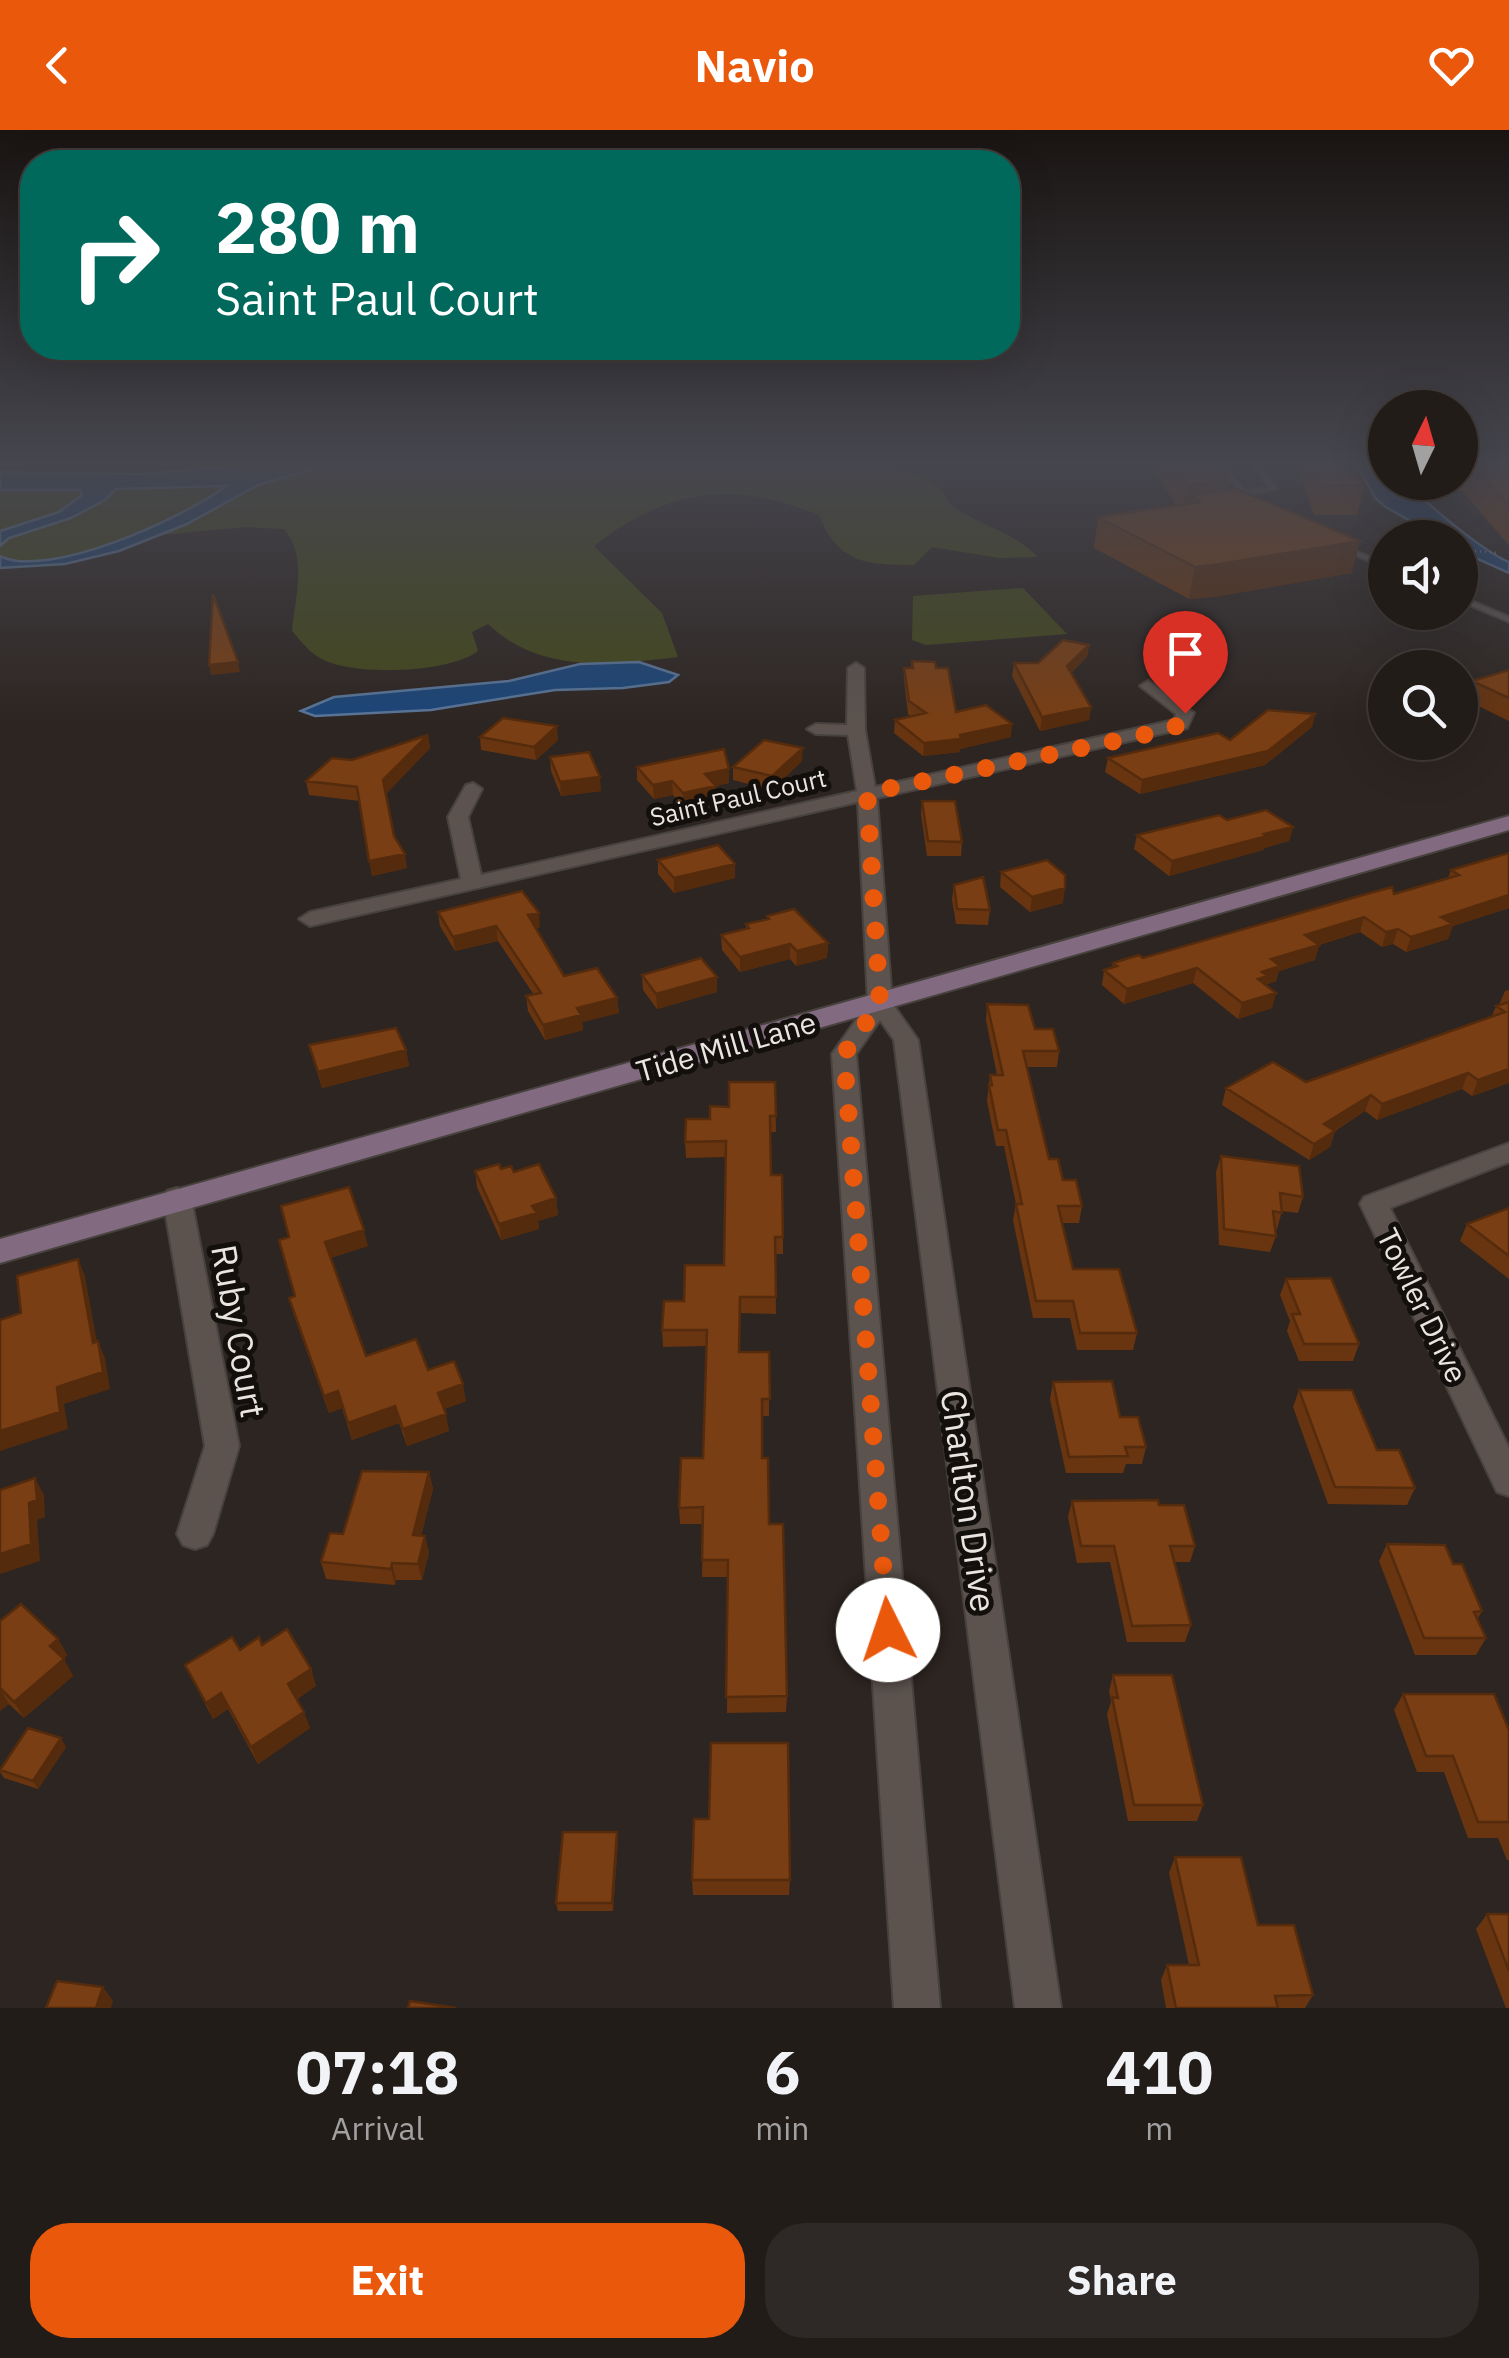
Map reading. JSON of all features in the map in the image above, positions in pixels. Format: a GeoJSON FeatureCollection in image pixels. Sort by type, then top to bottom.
{"type":"FeatureCollection","features":[{"type":"Feature","properties":{"kind":"street","name":"Charlton Drive"},"geometry":{"type":"LineString","coordinates":[[856,668],[856,730],[867,793],[880,1003],[906,1040],[1038,2008]]}},
{"type":"Feature","properties":{"kind":"street","name":"Saint Paul Court"},"geometry":{"type":"LineString","coordinates":[[310,919],[1181,724],[1185,713],[1148,686]]}},
{"type":"Feature","properties":{"kind":"street"},"geometry":{"type":"LineString","coordinates":[[816,729],[856,730]]}},
{"type":"Feature","properties":{"kind":"street"},"geometry":{"type":"LineString","coordinates":[[472,883],[458,818],[473,789]]}},
{"type":"Feature","properties":{"kind":"street","name":"Tide Mill Lane"},"geometry":{"type":"LineString","coordinates":[[0,1251],[1509,822]]}},
{"type":"Feature","properties":{"kind":"street"},"geometry":{"type":"LineString","coordinates":[[880,1003],[844,1054],[917,2008]]}},
{"type":"Feature","properties":{"kind":"street","name":"Towler Drive"},"geometry":{"type":"LineString","coordinates":[[1509,1152],[1374,1204],[1509,1482]]}},
{"type":"Feature","properties":{"kind":"street","name":"Ruby Court"},"geometry":{"type":"LineString","coordinates":[[177,1198],[222,1446],[196,1534]]}},
{"type":"Feature","properties":{"kind":"lane"},"geometry":{"type":"LineString","coordinates":[[1478,606],[1509,620]]}},
{"type":"Feature","properties":{"kind":"path"},"geometry":{"type":"LineString","coordinates":[[1478,551],[1499,553]]}},
{"type":"Feature","properties":{"kind":"green space"},"geometry":{"type":"Polygon","coordinates":[[[0,550],[94,550],[55,559],[26,561],[0,557],[0,550]]]}},
{"type":"Feature","properties":{"kind":"green space"},"geometry":{"type":"Polygon","coordinates":[[[598,550],[662,613],[678,657],[602,663],[554,659],[509,640],[488,624],[472,632],[478,651],[446,664],[377,670],[335,664],[316,656],[292,631],[296,552],[598,550]]]}},
{"type":"Feature","properties":{"kind":"green space"},"geometry":{"type":"Polygon","coordinates":[[[842,550],[929,550],[914,565],[869,562],[842,550]]]}},
{"type":"Feature","properties":{"kind":"green space"},"geometry":{"type":"Polygon","coordinates":[[[948,550],[1030,550],[1038,557],[999,558],[948,550]]]}},
{"type":"Feature","properties":{"kind":"green space"},"geometry":{"type":"Polygon","coordinates":[[[1023,588],[1067,634],[926,645],[912,640],[913,596],[1023,588]]]}},
{"type":"Feature","properties":{"kind":"water"},"geometry":{"type":"Polygon","coordinates":[[[122,550],[65,564],[0,568],[0,556],[22,561],[50,560],[122,550]]]}},
{"type":"Feature","properties":{"kind":"water"},"geometry":{"type":"Polygon","coordinates":[[[1478,550],[1487,550],[1509,562],[1509,573],[1478,559],[1478,550]]]}},
{"type":"Feature","properties":{"kind":"water"},"geometry":{"type":"Polygon","coordinates":[[[639,662],[678,675],[669,682],[555,690],[431,710],[315,716],[301,711],[334,697],[509,681],[580,664],[639,662]]]}},
{"type":"Feature","properties":{"kind":"building"},"geometry":{"type":"Polygon","coordinates":[[[1161,550],[1307,550],[1220,564],[1195,567],[1161,550]]]}},
{"type":"Feature","properties":{"kind":"building"},"geometry":{"type":"Polygon","coordinates":[[[213,594],[238,662],[209,665],[213,594]]]}},
{"type":"Feature","properties":{"kind":"building"},"geometry":{"type":"Polygon","coordinates":[[[1063,640],[1089,645],[1067,666],[1091,707],[1042,717],[1014,663],[1038,663],[1063,640]]]}},
{"type":"Feature","properties":{"kind":"building"},"geometry":{"type":"Polygon","coordinates":[[[912,661],[935,662],[936,668],[948,668],[956,712],[986,705],[1012,724],[960,735],[961,739],[924,743],[895,720],[926,713],[909,701],[904,668],[913,668],[912,661]]]}},
{"type":"Feature","properties":{"kind":"building"},"geometry":{"type":"Polygon","coordinates":[[[1509,670],[1509,698],[1478,684],[1478,679],[1509,670]]]}},
{"type":"Feature","properties":{"kind":"building"},"geometry":{"type":"Polygon","coordinates":[[[1268,710],[1315,714],[1268,751],[1142,780],[1108,758],[1218,733],[1230,740],[1268,710]]]}},
{"type":"Feature","properties":{"kind":"building"},"geometry":{"type":"Polygon","coordinates":[[[503,718],[557,726],[534,747],[480,737],[503,718]]]}},
{"type":"Feature","properties":{"kind":"building"},"geometry":{"type":"Polygon","coordinates":[[[428,735],[383,780],[394,836],[405,854],[369,861],[357,787],[306,781],[332,758],[352,760],[428,735]]]}},
{"type":"Feature","properties":{"kind":"building"},"geometry":{"type":"Polygon","coordinates":[[[764,740],[803,748],[772,776],[733,767],[764,740]]]}},
{"type":"Feature","properties":{"kind":"building"},"geometry":{"type":"Polygon","coordinates":[[[724,749],[729,769],[705,774],[716,786],[683,793],[672,781],[653,785],[637,767],[724,749]]]}},
{"type":"Feature","properties":{"kind":"building"},"geometry":{"type":"Polygon","coordinates":[[[589,752],[600,777],[560,782],[550,757],[589,752]]]}},
{"type":"Feature","properties":{"kind":"building"},"geometry":{"type":"Polygon","coordinates":[[[922,801],[955,801],[962,842],[928,841],[922,801]]]}},
{"type":"Feature","properties":{"kind":"building"},"geometry":{"type":"Polygon","coordinates":[[[1266,810],[1293,827],[1172,861],[1137,835],[1219,815],[1227,820],[1266,810]]]}},
{"type":"Feature","properties":{"kind":"building"},"geometry":{"type":"Polygon","coordinates":[[[718,845],[735,864],[674,878],[658,860],[718,845]]]}},
{"type":"Feature","properties":{"kind":"building"},"geometry":{"type":"Polygon","coordinates":[[[1509,853],[1509,895],[1441,917],[1453,924],[1411,937],[1398,929],[1386,932],[1364,917],[1305,935],[1319,945],[1271,959],[1280,966],[1262,972],[1268,976],[1258,979],[1276,993],[1242,1003],[1197,968],[1127,989],[1104,970],[1139,955],[1143,958],[1392,887],[1394,894],[1459,875],[1451,870],[1509,853]]]}},
{"type":"Feature","properties":{"kind":"building"},"geometry":{"type":"Polygon","coordinates":[[[1047,860],[1065,875],[1065,888],[1032,897],[1001,872],[1047,860]]]}},
{"type":"Feature","properties":{"kind":"building"},"geometry":{"type":"Polygon","coordinates":[[[983,877],[990,910],[957,909],[954,885],[983,877]]]}},
{"type":"Feature","properties":{"kind":"building"},"geometry":{"type":"Polygon","coordinates":[[[522,891],[539,913],[528,915],[564,976],[597,968],[617,998],[577,1008],[581,1015],[543,1025],[526,996],[541,993],[496,926],[453,937],[438,912],[522,891]]]}},
{"type":"Feature","properties":{"kind":"building"},"geometry":{"type":"Polygon","coordinates":[[[794,909],[828,943],[797,951],[790,944],[740,957],[721,935],[749,928],[746,924],[794,909]]]}},
{"type":"Feature","properties":{"kind":"building"},"geometry":{"type":"Polygon","coordinates":[[[701,958],[717,977],[656,994],[642,975],[701,958]]]}},
{"type":"Feature","properties":{"kind":"building"},"geometry":{"type":"Polygon","coordinates":[[[1509,1002],[1509,1069],[1478,1080],[1468,1073],[1382,1104],[1371,1095],[1324,1124],[1335,1131],[1314,1144],[1226,1088],[1273,1062],[1306,1082],[1505,1012],[1496,1006],[1509,1002]]]}},
{"type":"Feature","properties":{"kind":"building"},"geometry":{"type":"Polygon","coordinates":[[[987,1004],[1028,1005],[1035,1029],[1053,1029],[1059,1051],[1023,1051],[1049,1159],[1058,1159],[1063,1180],[1076,1180],[1082,1206],[1058,1206],[1073,1269],[1119,1269],[1137,1333],[1080,1333],[1073,1301],[1036,1301],[1006,1130],[998,1130],[989,1085],[990,1075],[1003,1075],[987,1004]]]}},
{"type":"Feature","properties":{"kind":"building"},"geometry":{"type":"Polygon","coordinates":[[[396,1028],[406,1050],[318,1072],[309,1045],[396,1028]]]}},
{"type":"Feature","properties":{"kind":"building"},"geometry":{"type":"Polygon","coordinates":[[[729,1082],[775,1082],[776,1116],[770,1116],[771,1175],[782,1175],[783,1237],[775,1237],[776,1297],[740,1297],[739,1352],[769,1352],[770,1399],[762,1399],[762,1458],[768,1458],[769,1524],[783,1524],[787,1696],[726,1697],[728,1560],[702,1560],[703,1507],[679,1508],[681,1458],[703,1458],[707,1330],[662,1330],[664,1301],[684,1301],[685,1265],[724,1265],[726,1141],[685,1142],[686,1119],[710,1119],[710,1106],[729,1107],[729,1082]]]}},
{"type":"Feature","properties":{"kind":"building"},"geometry":{"type":"Polygon","coordinates":[[[1221,1156],[1299,1166],[1303,1197],[1280,1193],[1282,1213],[1273,1211],[1276,1236],[1224,1229],[1221,1156]]]}},
{"type":"Feature","properties":{"kind":"building"},"geometry":{"type":"Polygon","coordinates":[[[499,1164],[501,1169],[511,1166],[514,1172],[539,1164],[556,1198],[532,1206],[537,1213],[499,1224],[475,1171],[499,1164]]]}},
{"type":"Feature","properties":{"kind":"building"},"geometry":{"type":"Polygon","coordinates":[[[349,1187],[364,1230],[325,1242],[366,1356],[416,1339],[428,1370],[454,1361],[463,1384],[438,1393],[446,1414],[403,1429],[395,1406],[348,1423],[338,1391],[324,1396],[289,1298],[295,1296],[279,1240],[289,1237],[281,1206],[349,1187]]]}},
{"type":"Feature","properties":{"kind":"building"},"geometry":{"type":"Polygon","coordinates":[[[1509,1208],[1509,1256],[1467,1224],[1509,1208]]]}},
{"type":"Feature","properties":{"kind":"building"},"geometry":{"type":"Polygon","coordinates":[[[78,1259],[93,1343],[98,1341],[103,1372],[57,1387],[60,1412],[0,1431],[0,1320],[21,1313],[17,1276],[78,1259]]]}},
{"type":"Feature","properties":{"kind":"building"},"geometry":{"type":"Polygon","coordinates":[[[1331,1278],[1359,1344],[1304,1344],[1292,1314],[1300,1314],[1286,1279],[1331,1278]]]}},
{"type":"Feature","properties":{"kind":"building"},"geometry":{"type":"Polygon","coordinates":[[[1112,1381],[1120,1417],[1138,1417],[1146,1447],[1125,1447],[1128,1456],[1069,1457],[1053,1382],[1112,1381]]]}},
{"type":"Feature","properties":{"kind":"building"},"geometry":{"type":"Polygon","coordinates":[[[1299,1390],[1352,1390],[1377,1450],[1399,1450],[1415,1488],[1335,1487],[1299,1390]]]}},
{"type":"Feature","properties":{"kind":"building"},"geometry":{"type":"Polygon","coordinates":[[[362,1471],[429,1472],[413,1535],[425,1536],[418,1564],[392,1563],[391,1569],[321,1562],[330,1533],[343,1534],[362,1471]]]}},
{"type":"Feature","properties":{"kind":"building"},"geometry":{"type":"Polygon","coordinates":[[[35,1478],[37,1500],[29,1503],[31,1544],[0,1554],[0,1490],[35,1478]]]}},
{"type":"Feature","properties":{"kind":"building"},"geometry":{"type":"Polygon","coordinates":[[[1158,1500],[1159,1505],[1184,1505],[1195,1546],[1170,1546],[1191,1625],[1132,1626],[1114,1546],[1081,1546],[1072,1501],[1158,1500]]]}},
{"type":"Feature","properties":{"kind":"building"},"geometry":{"type":"Polygon","coordinates":[[[1387,1544],[1445,1545],[1453,1564],[1462,1564],[1482,1611],[1474,1612],[1486,1638],[1424,1638],[1387,1544]]]}},
{"type":"Feature","properties":{"kind":"building"},"geometry":{"type":"Polygon","coordinates":[[[21,1604],[58,1639],[50,1646],[64,1659],[14,1702],[0,1688],[0,1621],[21,1604]]]}},
{"type":"Feature","properties":{"kind":"building"},"geometry":{"type":"Polygon","coordinates":[[[287,1629],[311,1669],[288,1684],[304,1712],[251,1747],[221,1693],[206,1703],[185,1665],[232,1637],[240,1650],[259,1637],[262,1645],[287,1629]]]}},
{"type":"Feature","properties":{"kind":"building"},"geometry":{"type":"Polygon","coordinates":[[[1113,1675],[1172,1675],[1203,1805],[1134,1805],[1112,1697],[1118,1698],[1113,1675]]]}},
{"type":"Feature","properties":{"kind":"building"},"geometry":{"type":"Polygon","coordinates":[[[1403,1694],[1494,1694],[1509,1730],[1509,1822],[1478,1822],[1453,1756],[1426,1756],[1403,1694]]]}},
{"type":"Feature","properties":{"kind":"building"},"geometry":{"type":"Polygon","coordinates":[[[28,1728],[61,1738],[33,1781],[0,1770],[28,1728]]]}},
{"type":"Feature","properties":{"kind":"building"},"geometry":{"type":"Polygon","coordinates":[[[711,1743],[788,1743],[790,1880],[692,1880],[694,1819],[709,1819],[711,1743]]]}},
{"type":"Feature","properties":{"kind":"building"},"geometry":{"type":"Polygon","coordinates":[[[563,1832],[617,1832],[612,1903],[556,1903],[563,1832]]]}},
{"type":"Feature","properties":{"kind":"building"},"geometry":{"type":"Polygon","coordinates":[[[1175,1857],[1241,1857],[1258,1925],[1294,1925],[1313,1995],[1275,1996],[1278,2008],[1176,2008],[1167,1965],[1199,1965],[1175,1857]]]}},
{"type":"Feature","properties":{"kind":"building"},"geometry":{"type":"Polygon","coordinates":[[[1487,1914],[1509,1914],[1509,1971],[1487,1914]]]}},
{"type":"Feature","properties":{"kind":"building"},"geometry":{"type":"Polygon","coordinates":[[[57,1981],[103,1987],[96,2008],[46,2008],[57,1981]]]}},
{"type":"Feature","properties":{"kind":"building"},"geometry":{"type":"Polygon","coordinates":[[[410,2001],[456,2008],[408,2008],[410,2001]]]}},
{"type":"Feature","properties":{"kind":"route"},"geometry":{"type":"LineString","coordinates":[[888,1630],[844,1054],[880,1003],[867,793],[1167,730],[1181,724],[1185,713]]}}]}
